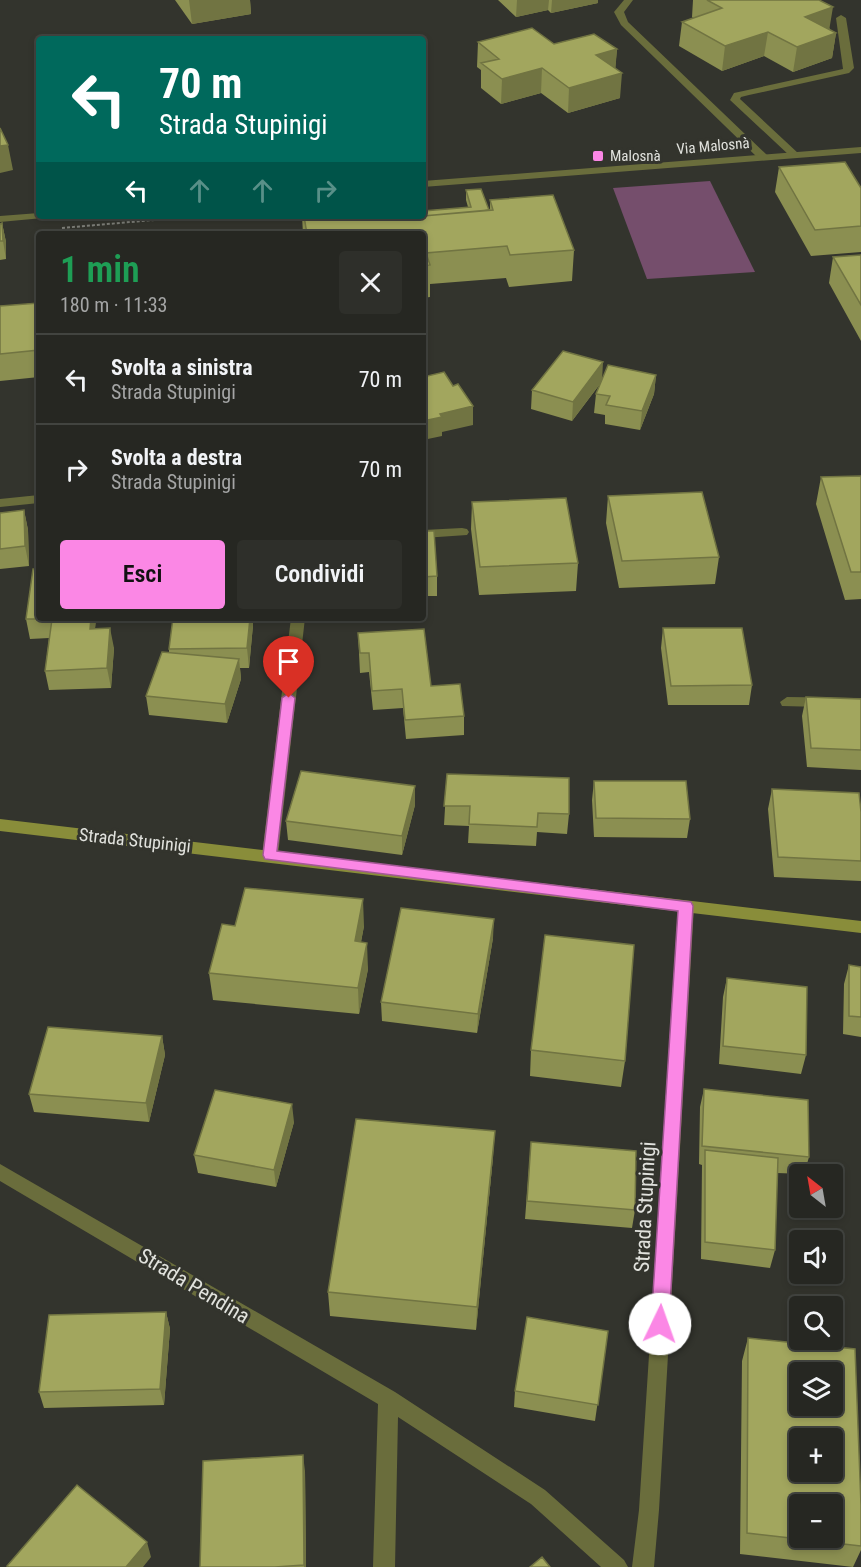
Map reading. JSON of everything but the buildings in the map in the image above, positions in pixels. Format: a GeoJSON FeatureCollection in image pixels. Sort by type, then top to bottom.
{"type":"FeatureCollection","features":[{"type":"Feature","properties":{"kind":"street"},"geometry":{"type":"LineString","coordinates":[[629,0],[619,12],[624,22],[763,157]]}},
{"type":"Feature","properties":{"kind":"street"},"geometry":{"type":"LineString","coordinates":[[794,154],[735,100],[737,95],[846,71],[849,68],[841,18]]}},
{"type":"Feature","properties":{"kind":"street","name":"Via Malosnà"},"geometry":{"type":"LineString","coordinates":[[426,184],[861,150]]}},
{"type":"Feature","properties":{"kind":"street"},"geometry":{"type":"LineString","coordinates":[[0,219],[36,216]]}},
{"type":"Feature","properties":{"kind":"street"},"geometry":{"type":"LineString","coordinates":[[0,503],[36,499]]}},
{"type":"Feature","properties":{"kind":"street"},"geometry":{"type":"LineString","coordinates":[[426,534],[462,532]]}},
{"type":"Feature","properties":{"kind":"street"},"geometry":{"type":"LineString","coordinates":[[270,855],[298,621]]}},
{"type":"Feature","properties":{"kind":"street"},"geometry":{"type":"LineString","coordinates":[[787,702],[861,703]]}},
{"type":"Feature","properties":{"kind":"street","name":"Strada Stupinigi"},"geometry":{"type":"LineString","coordinates":[[0,825],[270,855],[861,927]]}},
{"type":"Feature","properties":{"kind":"street","name":"Strada Stupinigi"},"geometry":{"type":"LineString","coordinates":[[643,1567],[649,1510],[686,906]]}},
{"type":"Feature","properties":{"kind":"street","name":"Strada Pendina"},"geometry":{"type":"LineString","coordinates":[[0,1172],[388,1399],[538,1497],[610,1558],[617,1567]]}},
{"type":"Feature","properties":{"kind":"street"},"geometry":{"type":"LineString","coordinates":[[384,1567],[388,1399]]}},
{"type":"Feature","properties":{"kind":"path"},"geometry":{"type":"LineString","coordinates":[[58,228],[164,219]]}},
{"type":"Feature","properties":{"kind":"shaded area"},"geometry":{"type":"Polygon","coordinates":[[[710,181],[755,272],[647,279],[613,188],[710,181]]]}},
{"type":"Feature","properties":{"kind":"place","name":"Malosnà"},"geometry":{"type":"Point","coordinates":[598,156]}},
{"type":"Feature","properties":{"kind":"route"},"geometry":{"type":"LineString","coordinates":[[289,698],[270,855],[686,906],[660,1324]]}}]}
